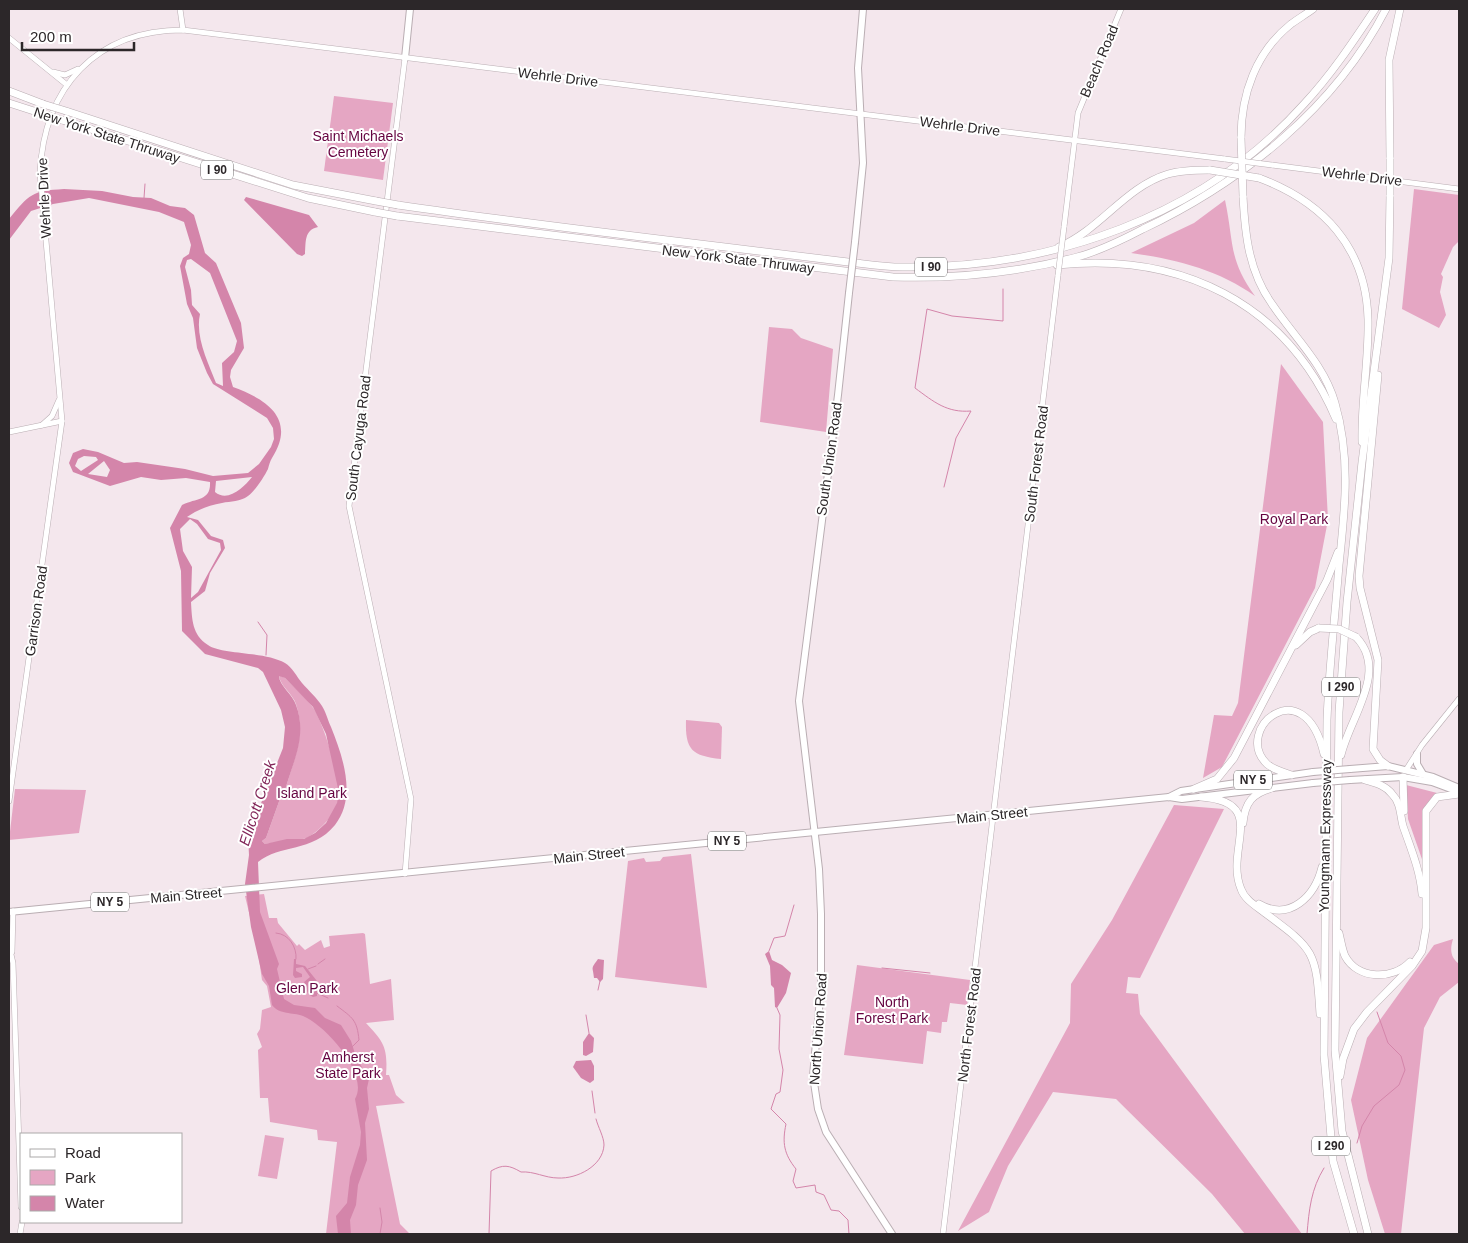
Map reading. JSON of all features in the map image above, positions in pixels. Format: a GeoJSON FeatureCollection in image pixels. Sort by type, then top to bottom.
{"type":"FeatureCollection","features":[{"type":"Feature","properties":{"kind":"highway"},"geometry":{"type":"LineString","coordinates":[[1313,9],[1290,25],[1262,56],[1243,103],[1241,138],[1244,226],[1255,272],[1272,304],[1307,348],[1327,382],[1334,400],[1343,436]]}},
{"type":"Feature","properties":{"kind":"highway","name":"New York State Thruway"},"geometry":{"type":"LineString","coordinates":[[9,91],[43,104],[293,185],[398,205],[676,242],[898,267],[983,264],[1070,248],[1126,227],[1168,207],[1217,180],[1255,150],[1304,104],[1341,59],[1375,9]]}},
{"type":"Feature","properties":{"kind":"highway","name":"New York State Thruway"},"geometry":{"type":"LineString","coordinates":[[9,103],[300,195],[397,216],[893,277],[972,276],[1028,269],[1078,257],[1110,245],[1189,207],[1230,180],[1270,150],[1330,90],[1354,62],[1386,9]]}},
{"type":"Feature","properties":{"kind":"highway"},"geometry":{"type":"LineString","coordinates":[[1362,462],[1389,258],[1389,60],[1400,9]]}},
{"type":"Feature","properties":{"kind":"highway"},"geometry":{"type":"LineString","coordinates":[[1042,253],[1084,234],[1128,196],[1152,181],[1185,171],[1210,170],[1259,178],[1280,186],[1315,206],[1339,232],[1355,260],[1366,298],[1368,319],[1361,424],[1362,462]]}},
{"type":"Feature","properties":{"kind":"highway"},"geometry":{"type":"LineString","coordinates":[[1028,269],[1099,262],[1136,264],[1181,275],[1223,293],[1266,321],[1300,357],[1319,384],[1343,436]]}},
{"type":"Feature","properties":{"kind":"highway"},"geometry":{"type":"LineString","coordinates":[[1378,340],[1374,423],[1359,576],[1360,588],[1378,660],[1373,750],[1380,760],[1388,766]]}},
{"type":"Feature","properties":{"kind":"highway","name":"Youngmann Expressway"},"geometry":{"type":"LineString","coordinates":[[1343,436],[1347,482],[1329,669],[1326,763],[1324,1055],[1333,1161],[1354,1234]]}},
{"type":"Feature","properties":{"kind":"highway","name":"Youngmann Expressway"},"geometry":{"type":"LineString","coordinates":[[1362,462],[1347,602],[1339,712],[1335,1050],[1342,1131],[1368,1234]]}},
{"type":"Feature","properties":{"kind":"highway"},"geometry":{"type":"LineString","coordinates":[[1194,789],[1217,779],[1224,773],[1327,580],[1342,540]]}},
{"type":"Feature","properties":{"kind":"highway"},"geometry":{"type":"LineString","coordinates":[[1287,655],[1302,638],[1320,628],[1339,629],[1356,637],[1368,654],[1370,675],[1344,743],[1338,772]]}},
{"type":"Feature","properties":{"kind":"highway"},"geometry":{"type":"LineString","coordinates":[[1292,775],[1268,765],[1259,750],[1259,733],[1262,726],[1277,712],[1294,711],[1308,718],[1319,734],[1326,763]]}},
{"type":"Feature","properties":{"kind":"highway"},"geometry":{"type":"LineString","coordinates":[[1337,917],[1344,955],[1352,965],[1362,971],[1384,975],[1396,972],[1408,964],[1416,953],[1422,936],[1422,889],[1416,862],[1402,823],[1400,806],[1404,773]]}},
{"type":"Feature","properties":{"kind":"highway"},"geometry":{"type":"LineString","coordinates":[[1404,773],[1406,824],[1420,861],[1426,893]]}},
{"type":"Feature","properties":{"kind":"highway"},"geometry":{"type":"LineString","coordinates":[[1369,779],[1384,786],[1394,796],[1400,806]]}},
{"type":"Feature","properties":{"kind":"highway"},"geometry":{"type":"LineString","coordinates":[[1272,788],[1259,792],[1249,802],[1244,811],[1241,878],[1250,897],[1270,908],[1285,909],[1298,904],[1306,898],[1317,884],[1325,852]]}},
{"type":"Feature","properties":{"kind":"highway"},"geometry":{"type":"LineString","coordinates":[[1338,1096],[1343,1059],[1354,1029],[1367,1012],[1412,966],[1421,954],[1425,936],[1426,810],[1437,798],[1459,793]]}},
{"type":"Feature","properties":{"kind":"highway"},"geometry":{"type":"LineString","coordinates":[[1201,797],[1224,800],[1237,811],[1240,822],[1238,871],[1242,891],[1253,904],[1298,937],[1311,954],[1318,981],[1324,1055]]}},
{"type":"Feature","properties":{"kind":"main road"},"geometry":{"type":"LineString","coordinates":[[405,58],[410,9]]}},
{"type":"Feature","properties":{"kind":"main road","name":"South Union Road"},"geometry":{"type":"LineString","coordinates":[[815,833],[799,701],[838,395],[863,163],[859,53],[863,9]]}},
{"type":"Feature","properties":{"kind":"main road"},"geometry":{"type":"LineString","coordinates":[[1417,754],[1417,764],[1423,774]]}},
{"type":"Feature","properties":{"kind":"main road","name":"Main Street"},"geometry":{"type":"LineString","coordinates":[[1169,797],[1181,791],[1313,772],[1388,766],[1459,793]]}},
{"type":"Feature","properties":{"kind":"main road"},"geometry":{"type":"LineString","coordinates":[[1404,773],[1433,777]]}},
{"type":"Feature","properties":{"kind":"main road","name":"Main Street"},"geometry":{"type":"LineString","coordinates":[[11,912],[1169,797],[1182,799],[1313,783],[1369,779],[1404,773],[1423,774],[1459,788]]}},
{"type":"Feature","properties":{"kind":"main road","name":"North Union Road"},"geometry":{"type":"LineString","coordinates":[[815,833],[819,869],[822,960],[813,1065],[815,1096],[826,1132],[892,1234]]}},
{"type":"Feature","properties":{"kind":"street"},"geometry":{"type":"LineString","coordinates":[[180,9],[183,30]]}},
{"type":"Feature","properties":{"kind":"street","name":"Beach Road"},"geometry":{"type":"LineString","coordinates":[[1078,113],[1121,9]]}},
{"type":"Feature","properties":{"kind":"street","name":"Wehrle Drive"},"geometry":{"type":"LineString","coordinates":[[62,421],[42,187],[41,157],[45,131],[52,109],[67,85],[87,64],[125,40],[162,30],[183,30],[862,113],[1459,189]]}},
{"type":"Feature","properties":{"kind":"street"},"geometry":{"type":"LineString","coordinates":[[9,38],[67,85]]}},
{"type":"Feature","properties":{"kind":"street","name":"South Cayuga Road"},"geometry":{"type":"LineString","coordinates":[[405,58],[349,506],[411,799],[406,874]]}},
{"type":"Feature","properties":{"kind":"street"},"geometry":{"type":"LineString","coordinates":[[51,71],[71,74],[87,64]]}},
{"type":"Feature","properties":{"kind":"street","name":"South Forest Road"},"geometry":{"type":"LineString","coordinates":[[994,815],[1078,113]]}},
{"type":"Feature","properties":{"kind":"street"},"geometry":{"type":"LineString","coordinates":[[42,425],[54,412],[60,397]]}},
{"type":"Feature","properties":{"kind":"street"},"geometry":{"type":"LineString","coordinates":[[9,432],[62,421]]}},
{"type":"Feature","properties":{"kind":"street","name":"Garrison Road"},"geometry":{"type":"LineString","coordinates":[[9,801],[62,421]]}},
{"type":"Feature","properties":{"kind":"street"},"geometry":{"type":"LineString","coordinates":[[1404,773],[1459,699]]}},
{"type":"Feature","properties":{"kind":"street","name":"North Forest Road"},"geometry":{"type":"LineString","coordinates":[[943,1234],[994,815]]}},
{"type":"Feature","properties":{"kind":"street"},"geometry":{"type":"LineString","coordinates":[[11,912],[20,1179]]}},
{"type":"Feature","properties":{"kind":"street"},"geometry":{"type":"LineString","coordinates":[[9,946],[12,955]]}},
{"type":"Feature","properties":{"kind":"green space","name":"Saint Michaels Cemetery"},"geometry":{"type":"Polygon","coordinates":[[[334,96],[393,103],[383,180],[324,171],[334,96]]]}},
{"type":"Feature","properties":{"kind":"green space"},"geometry":{"type":"Polygon","coordinates":[[[1414,189],[1459,195],[1459,241],[1453,247],[1441,274],[1443,277],[1440,292],[1446,315],[1439,328],[1402,309],[1414,189]]]}},
{"type":"Feature","properties":{"kind":"green space"},"geometry":{"type":"Polygon","coordinates":[[[1225,200],[1236,260],[1246,283],[1255,296],[1227,279],[1196,267],[1180,262],[1131,253],[1194,223],[1225,200]]]}},
{"type":"Feature","properties":{"kind":"green space"},"geometry":{"type":"Polygon","coordinates":[[[769,327],[792,329],[801,338],[833,349],[826,432],[760,422],[769,327]]]}},
{"type":"Feature","properties":{"kind":"green space","name":"Royal Park"},"geometry":{"type":"Polygon","coordinates":[[[1281,364],[1323,422],[1328,520],[1315,588],[1222,767],[1203,778],[1214,715],[1232,716],[1238,703],[1281,364]]]}},
{"type":"Feature","properties":{"kind":"green space","name":"Island Park"},"geometry":{"type":"Polygon","coordinates":[[[279,675],[285,678],[314,709],[334,762],[339,793],[336,806],[329,819],[307,838],[265,844],[262,841],[266,838],[281,796],[284,794],[294,761],[300,728],[296,704],[281,682],[279,675]]]}},
{"type":"Feature","properties":{"kind":"green space"},"geometry":{"type":"Polygon","coordinates":[[[686,720],[719,723],[722,727],[721,759],[703,756],[692,750],[687,738],[686,720]]]}},
{"type":"Feature","properties":{"kind":"green space"},"geometry":{"type":"Polygon","coordinates":[[[1406,785],[1441,794],[1426,807],[1424,865],[1408,819],[1406,785]]]}},
{"type":"Feature","properties":{"kind":"green space"},"geometry":{"type":"Polygon","coordinates":[[[15,789],[86,790],[79,833],[9,840],[15,789]]]}},
{"type":"Feature","properties":{"kind":"green space"},"geometry":{"type":"Polygon","coordinates":[[[1174,805],[1224,809],[1140,978],[1128,977],[1126,993],[1138,994],[1140,1014],[1302,1234],[1245,1234],[1212,1194],[1116,1099],[1053,1092],[1008,1166],[989,1212],[958,1231],[1070,1023],[1071,984],[1112,920],[1174,805]]]}},
{"type":"Feature","properties":{"kind":"green space"},"geometry":{"type":"Polygon","coordinates":[[[691,854],[707,988],[615,977],[628,861],[644,858],[646,862],[660,861],[663,857],[691,854]]]}},
{"type":"Feature","properties":{"kind":"green space"},"geometry":{"type":"Polygon","coordinates":[[[264,894],[269,918],[277,918],[278,923],[297,946],[299,944],[305,950],[321,940],[324,948],[330,946],[329,936],[363,933],[365,934],[370,984],[391,979],[394,1020],[366,1023],[384,1046],[386,1075],[389,1075],[396,1095],[405,1103],[376,1106],[400,1224],[410,1234],[326,1234],[337,1142],[318,1140],[317,1130],[270,1122],[268,1098],[260,1098],[258,1050],[262,1047],[257,1034],[260,1029],[262,1010],[271,1007],[267,986],[262,980],[257,946],[245,896],[264,894]]]}},
{"type":"Feature","properties":{"kind":"green space"},"geometry":{"type":"Polygon","coordinates":[[[1453,939],[1451,946],[1454,959],[1459,964],[1459,982],[1440,997],[1424,1028],[1401,1234],[1385,1234],[1368,1180],[1351,1100],[1367,1038],[1434,945],[1453,939]]]}},
{"type":"Feature","properties":{"kind":"green space","name":"North Forest Park"},"geometry":{"type":"Polygon","coordinates":[[[857,965],[970,980],[967,1005],[950,1003],[947,1022],[942,1022],[941,1033],[927,1031],[923,1064],[844,1055],[857,965]]]}},
{"type":"Feature","properties":{"kind":"green space"},"geometry":{"type":"Polygon","coordinates":[[[265,1135],[284,1138],[277,1179],[258,1176],[265,1135]]]}},
{"type":"Feature","properties":{"kind":"water"},"geometry":{"type":"Polygon","coordinates":[[[64,189],[102,191],[133,197],[151,198],[170,206],[185,208],[194,215],[205,253],[216,263],[241,323],[244,348],[231,370],[230,377],[233,387],[258,398],[275,413],[280,422],[279,445],[268,469],[251,494],[239,500],[208,506],[187,517],[198,520],[211,536],[223,540],[225,548],[210,573],[205,591],[191,602],[192,614],[196,631],[208,645],[223,650],[276,659],[290,667],[323,708],[340,751],[347,790],[342,814],[335,825],[316,840],[267,856],[258,862],[260,912],[279,964],[277,969],[284,999],[294,1005],[315,1008],[325,1018],[341,1025],[351,1041],[356,1057],[369,1079],[367,1088],[369,1109],[365,1123],[367,1160],[358,1185],[356,1205],[350,1220],[351,1234],[338,1234],[336,1216],[347,1203],[350,1177],[360,1145],[361,1132],[355,1099],[358,1089],[356,1077],[351,1064],[342,1051],[322,1029],[303,1016],[282,1012],[272,1005],[269,986],[262,974],[251,927],[245,884],[249,855],[248,836],[283,748],[285,727],[281,710],[263,672],[258,668],[205,654],[182,631],[181,571],[170,528],[182,505],[206,496],[210,488],[210,482],[186,478],[161,480],[141,477],[110,486],[73,472],[69,463],[73,453],[83,449],[98,452],[124,463],[137,462],[185,469],[213,476],[248,473],[259,464],[271,447],[274,439],[273,428],[267,418],[213,384],[207,373],[197,348],[193,318],[187,304],[180,266],[183,258],[189,254],[191,245],[184,222],[159,212],[89,198],[53,204],[31,211],[9,240],[9,219],[27,199],[44,191],[64,189]],[[191,259],[187,260],[185,267],[191,290],[192,305],[200,314],[199,332],[203,349],[216,383],[223,386],[222,363],[234,352],[237,341],[210,273],[191,259]],[[84,456],[78,459],[75,466],[81,471],[98,460],[96,457],[84,456]],[[104,461],[88,474],[107,477],[110,470],[104,461]],[[252,477],[216,481],[215,492],[225,496],[240,489],[252,477]],[[190,519],[180,529],[183,551],[192,567],[191,598],[198,592],[221,550],[220,543],[208,539],[197,524],[190,519]],[[279,676],[281,683],[296,705],[299,717],[300,739],[284,794],[281,796],[266,838],[262,841],[265,844],[287,839],[304,839],[315,833],[326,823],[337,803],[339,793],[326,734],[313,707],[285,678],[279,676]]]}},
{"type":"Feature","properties":{"kind":"water"},"geometry":{"type":"Polygon","coordinates":[[[246,197],[309,215],[318,227],[308,234],[305,254],[302,256],[297,254],[244,200],[246,197]]]}},
{"type":"Feature","properties":{"kind":"water"},"geometry":{"type":"Polygon","coordinates":[[[769,951],[772,960],[782,965],[791,973],[786,993],[777,1008],[775,1007],[774,988],[771,985],[770,966],[765,954],[769,951]]]}},
{"type":"Feature","properties":{"kind":"water"},"geometry":{"type":"Polygon","coordinates":[[[294,959],[296,959],[296,964],[305,966],[317,981],[317,996],[313,997],[308,994],[304,982],[310,977],[303,967],[296,968],[296,971],[302,974],[302,977],[295,978],[293,975],[294,959]]]}},
{"type":"Feature","properties":{"kind":"water"},"geometry":{"type":"Polygon","coordinates":[[[598,959],[604,960],[603,979],[600,982],[597,978],[594,978],[593,970],[598,959]]]}},
{"type":"Feature","properties":{"kind":"water"},"geometry":{"type":"Polygon","coordinates":[[[589,1033],[594,1038],[593,1052],[586,1056],[583,1055],[583,1042],[589,1033]]]}},
{"type":"Feature","properties":{"kind":"water"},"geometry":{"type":"Polygon","coordinates":[[[591,1060],[594,1066],[594,1080],[590,1083],[581,1078],[573,1067],[576,1061],[591,1060]]]}},
{"type":"Feature","properties":{"kind":"waterway"},"geometry":{"type":"LineString","coordinates":[[144,198],[145,184]]}},
{"type":"Feature","properties":{"kind":"waterway"},"geometry":{"type":"LineString","coordinates":[[944,487],[956,438],[971,411],[955,410],[941,406],[915,388],[927,309],[952,316],[1003,321],[1003,289]]}},
{"type":"Feature","properties":{"kind":"waterway"},"geometry":{"type":"LineString","coordinates":[[258,622],[267,635],[266,655]]}},
{"type":"Feature","properties":{"kind":"waterway"},"geometry":{"type":"LineString","coordinates":[[769,951],[774,938],[785,936],[794,905]]}},
{"type":"Feature","properties":{"kind":"waterway"},"geometry":{"type":"LineString","coordinates":[[276,933],[285,936],[291,942],[294,946],[296,959]]}},
{"type":"Feature","properties":{"kind":"waterway"},"geometry":{"type":"LineString","coordinates":[[318,964],[325,959]]}},
{"type":"Feature","properties":{"kind":"waterway"},"geometry":{"type":"LineString","coordinates":[[308,969],[316,966]]}},
{"type":"Feature","properties":{"kind":"waterway"},"geometry":{"type":"LineString","coordinates":[[882,968],[930,973]]}},
{"type":"Feature","properties":{"kind":"waterway"},"geometry":{"type":"LineString","coordinates":[[598,990],[600,981]]}},
{"type":"Feature","properties":{"kind":"waterway"},"geometry":{"type":"LineString","coordinates":[[317,993],[328,998]]}},
{"type":"Feature","properties":{"kind":"waterway"},"geometry":{"type":"LineString","coordinates":[[337,1006],[353,1020],[357,1028],[359,1040],[352,1047]]}},
{"type":"Feature","properties":{"kind":"waterway"},"geometry":{"type":"LineString","coordinates":[[777,1008],[780,1015],[779,1049],[783,1070],[780,1092],[776,1094],[771,1109],[786,1124],[785,1148],[796,1169],[793,1181],[796,1188],[815,1185],[816,1192],[824,1195],[831,1210],[839,1211],[848,1220],[849,1234]]}},
{"type":"Feature","properties":{"kind":"waterway"},"geometry":{"type":"LineString","coordinates":[[1357,1143],[1362,1126],[1374,1106],[1399,1085],[1405,1070],[1401,1056],[1388,1043],[1377,1012]]}},
{"type":"Feature","properties":{"kind":"waterway"},"geometry":{"type":"LineString","coordinates":[[586,1015],[589,1033]]}},
{"type":"Feature","properties":{"kind":"waterway"},"geometry":{"type":"LineString","coordinates":[[592,1091],[595,1113]]}},
{"type":"Feature","properties":{"kind":"waterway"},"geometry":{"type":"LineString","coordinates":[[489,1234],[491,1171],[506,1166],[521,1172],[553,1178],[565,1178],[581,1174],[594,1165],[603,1152],[604,1142],[596,1119]]}},
{"type":"Feature","properties":{"kind":"waterway"},"geometry":{"type":"LineString","coordinates":[[1307,1234],[1313,1192],[1324,1168]]}},
{"type":"Feature","properties":{"kind":"waterway"},"geometry":{"type":"LineString","coordinates":[[380,1208],[382,1222],[380,1234]]}},
{"type":"Feature","properties":{"kind":"water label","name":"Ellicott Creek"},"geometry":{"type":"Point","coordinates":[257,803]}},
{"type":"Feature","properties":{"kind":"park label","name":"Glen Park"},"geometry":{"type":"Point","coordinates":[307,988]}},
{"type":"Feature","properties":{"kind":"park label","name":"Amherst State Park"},"geometry":{"type":"Point","coordinates":[348,1066]}}]}
